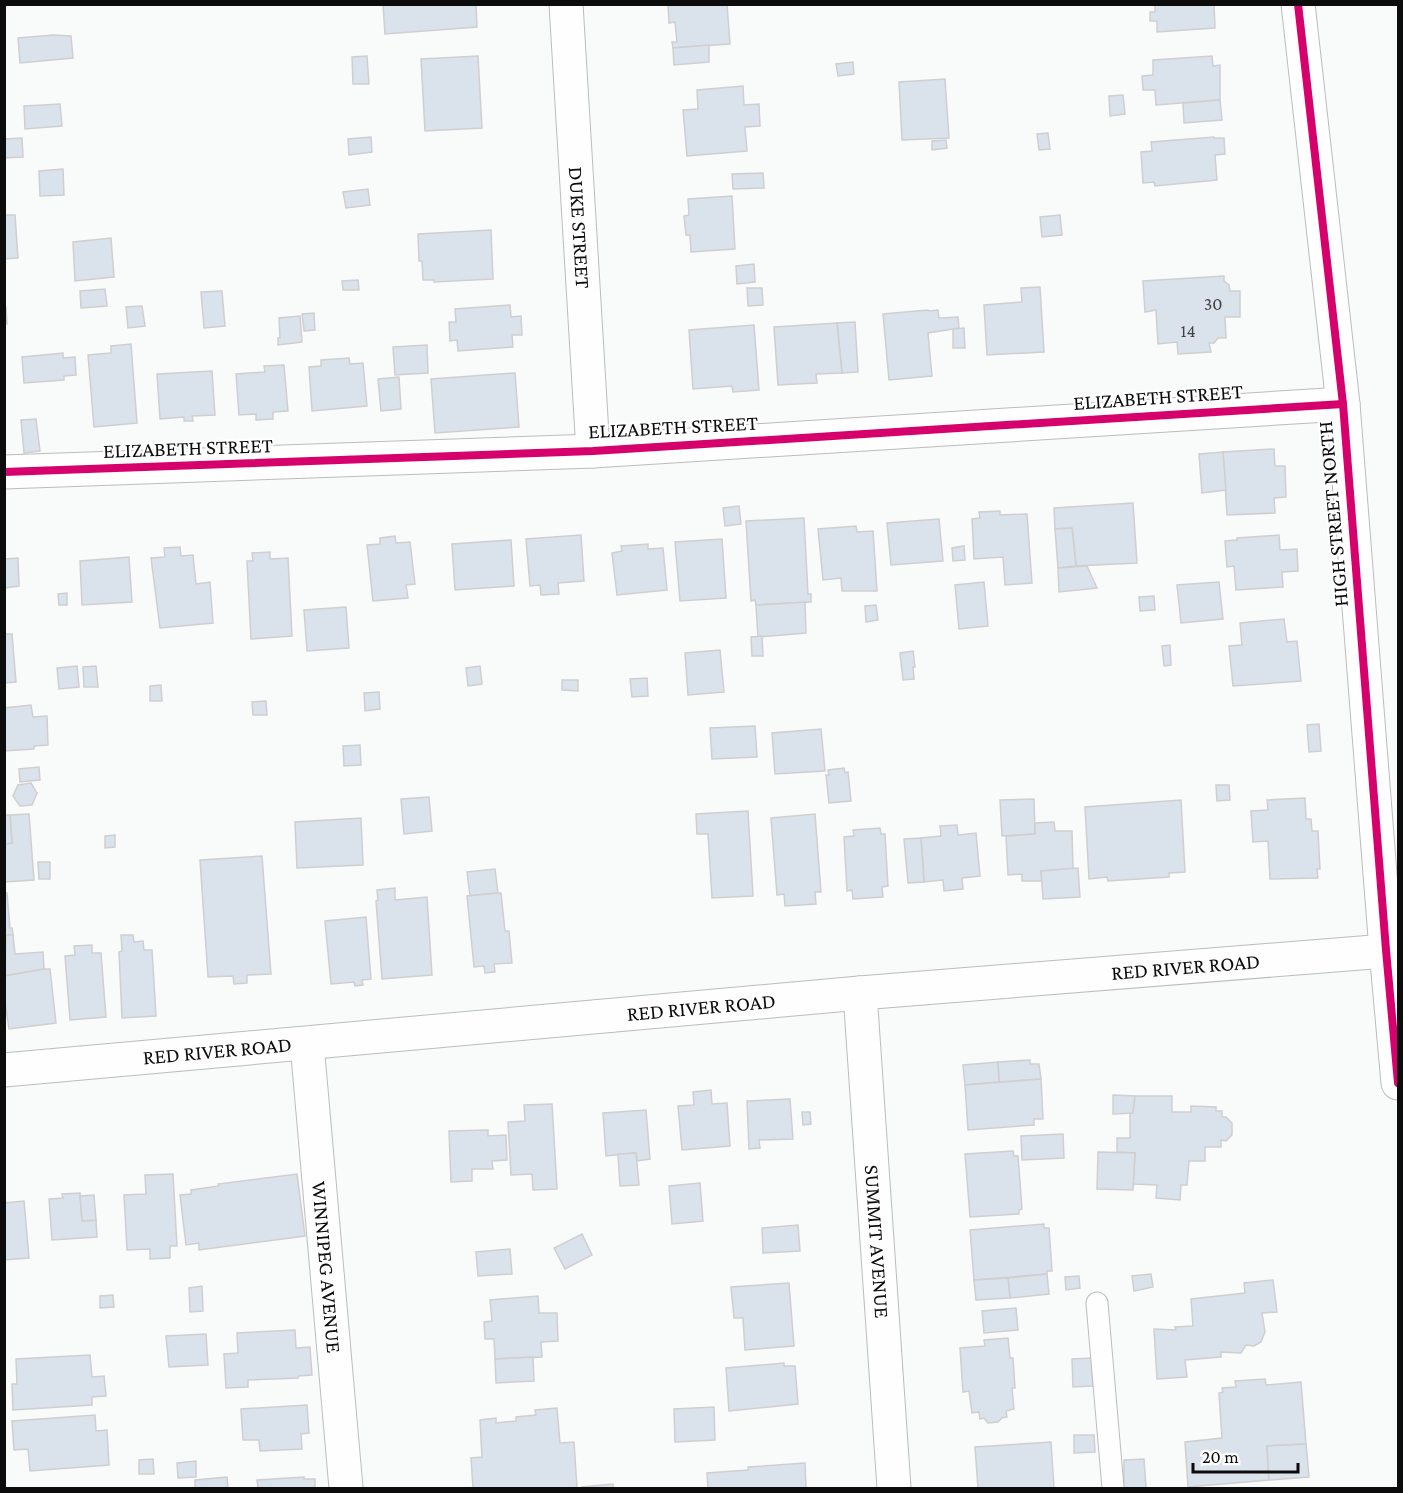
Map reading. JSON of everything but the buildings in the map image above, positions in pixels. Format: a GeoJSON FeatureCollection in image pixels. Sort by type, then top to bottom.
{"type":"FeatureCollection","features":[{"type":"Feature","properties":{"kind":"street","name":"DUKE STREET"},"geometry":{"type":"LineString","coordinates":[[566,4],[592,451]]}},
{"type":"Feature","properties":{"kind":"street","name":"HIGH STREET NORTH"},"geometry":{"type":"LineString","coordinates":[[1298,4],[1343,404],[1392,950],[1398,1083]]}},
{"type":"Feature","properties":{"kind":"street","name":"ELIZABETH STREET"},"geometry":{"type":"LineString","coordinates":[[4,472],[592,451],[1343,404]]}},
{"type":"Feature","properties":{"kind":"street","name":"RED RIVER ROAD"},"geometry":{"type":"LineString","coordinates":[[4,1071],[860,993],[1392,950]]}},
{"type":"Feature","properties":{"kind":"street","name":"SUMMIT AVENUE"},"geometry":{"type":"LineString","coordinates":[[860,993],[894,1488]]}},
{"type":"Feature","properties":{"kind":"street","name":"WINNIPEG AVENUE"},"geometry":{"type":"LineString","coordinates":[[307,1044],[346,1488]]}},
{"type":"Feature","properties":{"kind":"lane"},"geometry":{"type":"LineString","coordinates":[[1097,1303],[1113,1488]]}},
{"type":"Feature","properties":{"kind":"cycle path"},"geometry":{"type":"LineString","coordinates":[[1298,4],[1343,404],[1398,1083]]}},
{"type":"Feature","properties":{"kind":"cycle path"},"geometry":{"type":"LineString","coordinates":[[4,472],[593,451],[1343,404]]}}]}
